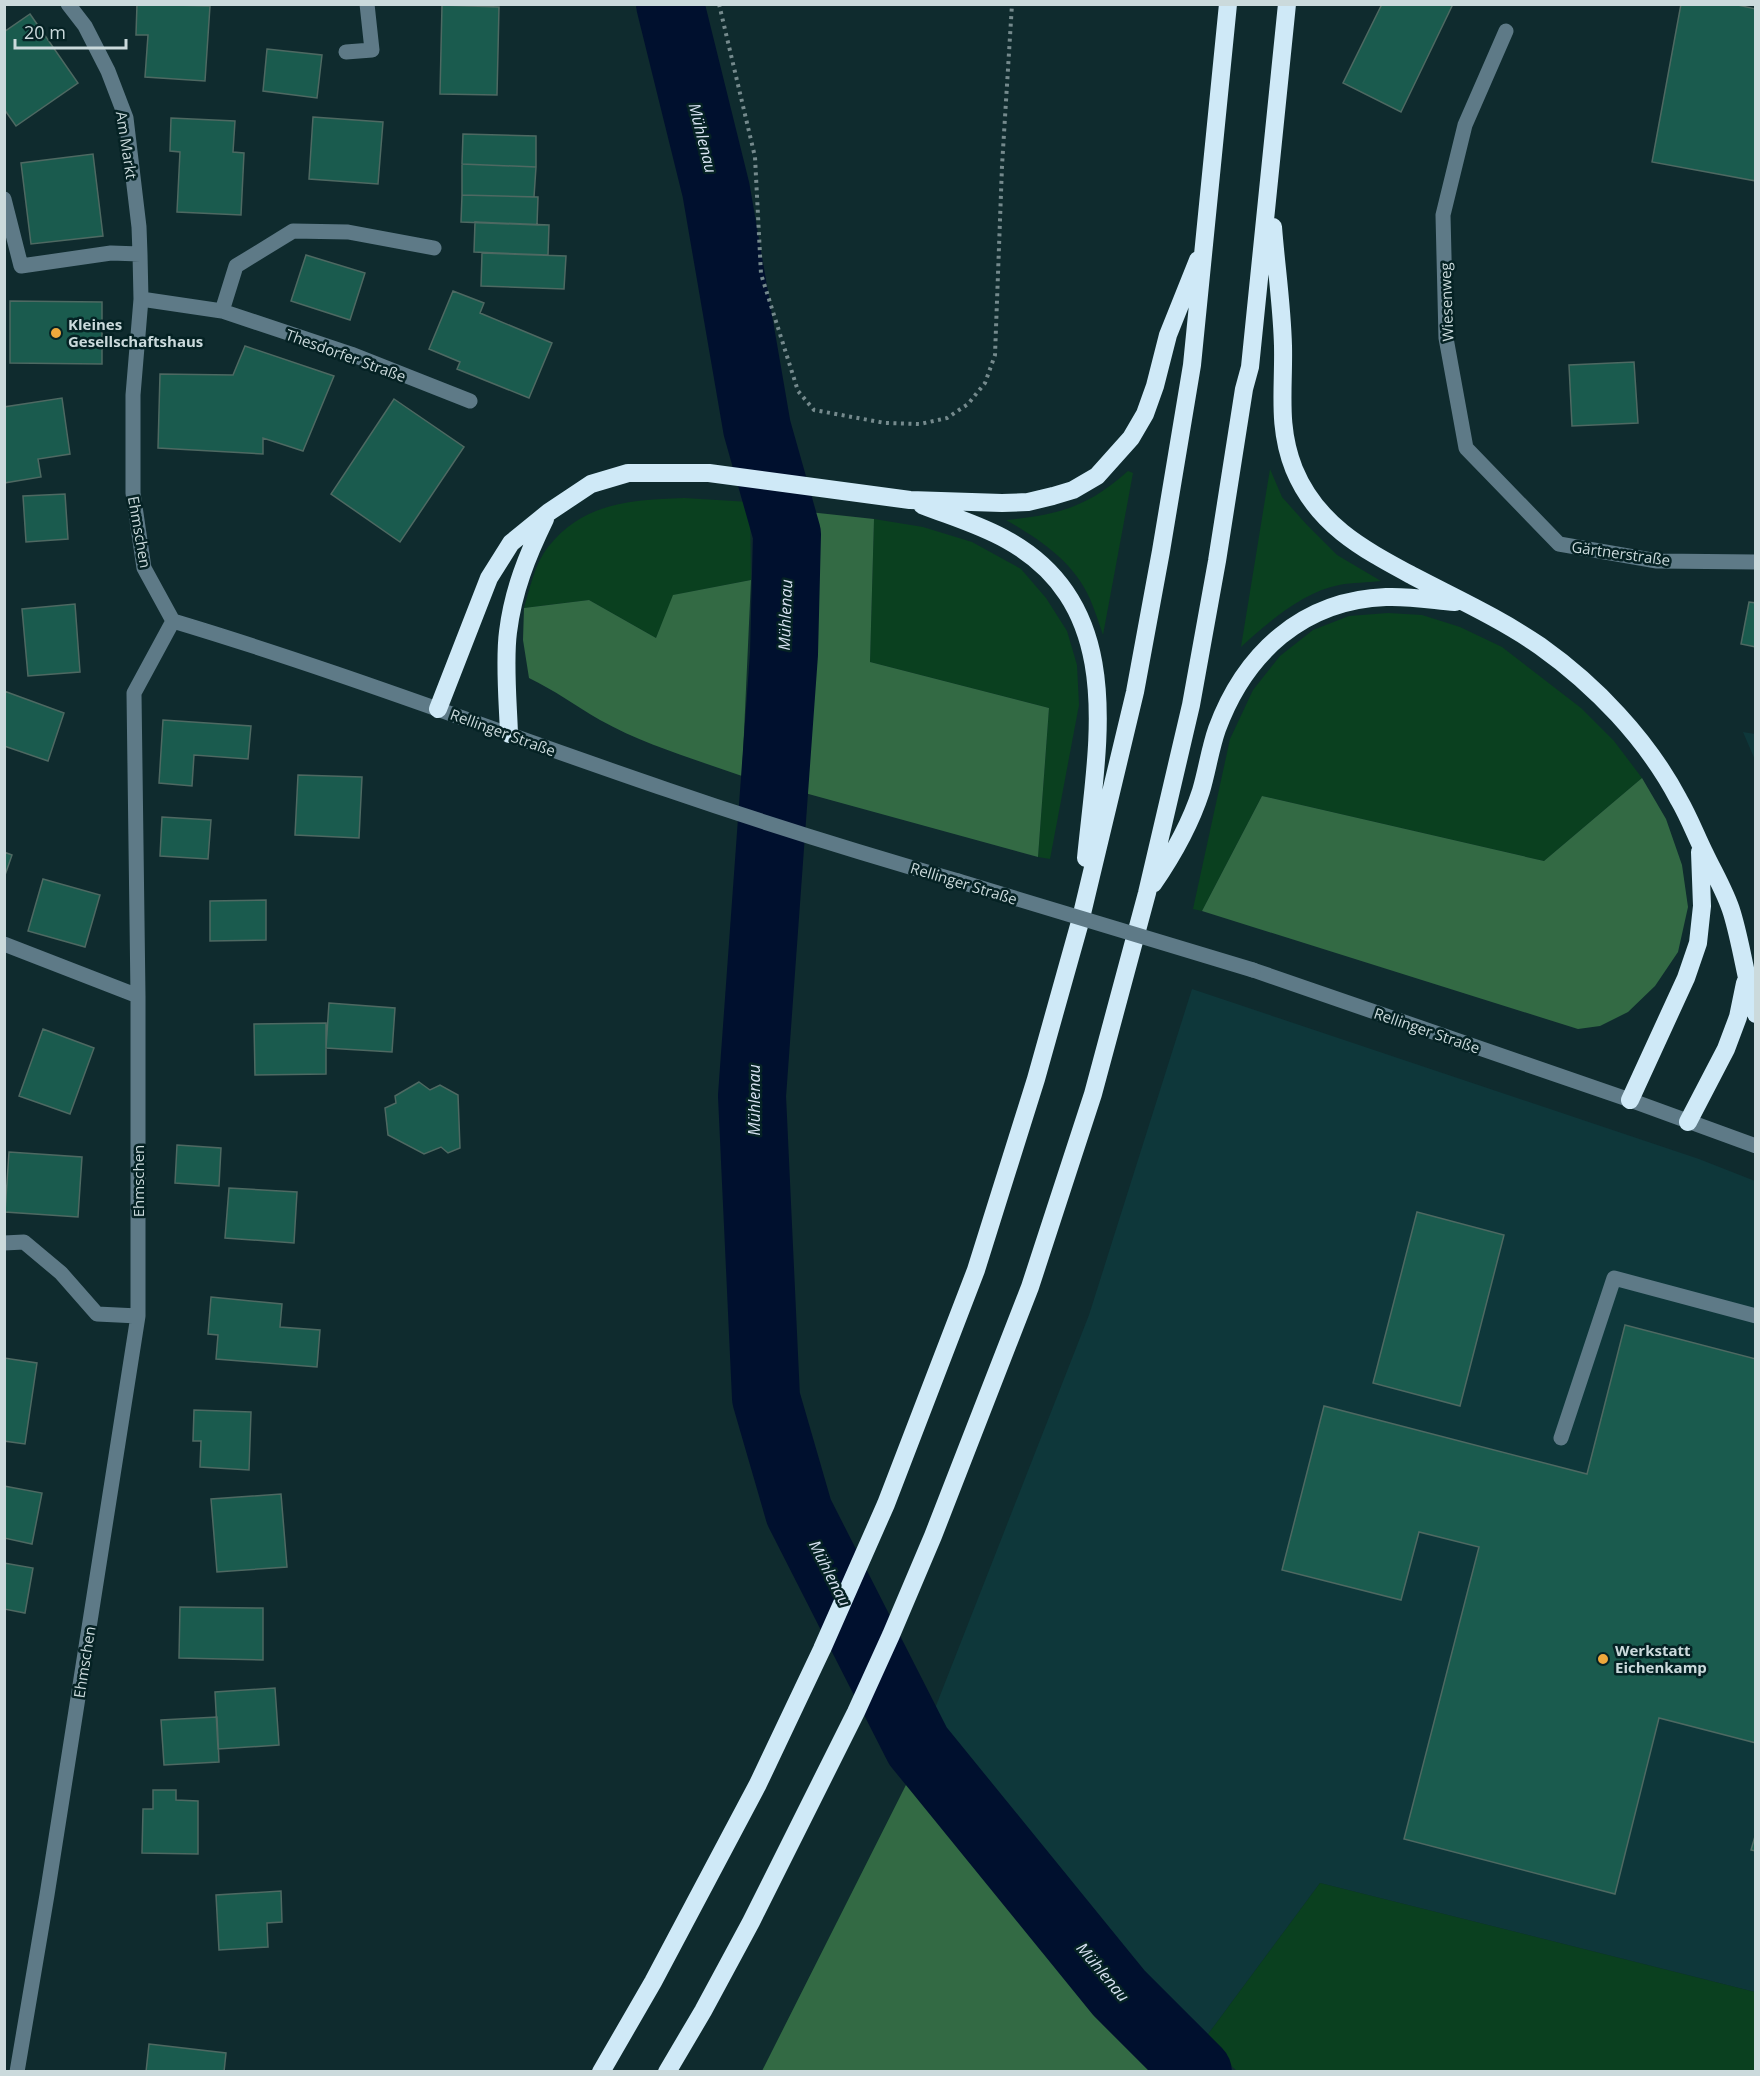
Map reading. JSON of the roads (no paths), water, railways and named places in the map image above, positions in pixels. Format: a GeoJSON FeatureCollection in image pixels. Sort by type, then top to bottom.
{"type":"FeatureCollection","features":[{"type":"Feature","properties":{"kind":"highway"},"geometry":{"type":"LineString","coordinates":[[601,2072],[653,1982],[758,1784],[822,1649],[886,1504],[976,1270],[1036,1079],[1080,922],[1135,692],[1161,551],[1192,365],[1228,4]]}},
{"type":"Feature","properties":{"kind":"highway"},"geometry":{"type":"LineString","coordinates":[[667,2072],[751,1922],[856,1712],[891,1635],[933,1536],[1030,1287],[1093,1094],[1148,893],[1191,705],[1217,561],[1244,389],[1250,368],[1287,4]]}},
{"type":"Feature","properties":{"kind":"highway"},"geometry":{"type":"LineString","coordinates":[[1270,183],[1283,346],[1281,401],[1283,432],[1294,469],[1307,494],[1325,518],[1344,536],[1366,551],[1538,645],[1570,669],[1600,697],[1642,743],[1679,799],[1732,911],[1755,1014]]}},
{"type":"Feature","properties":{"kind":"highway"},"geometry":{"type":"LineString","coordinates":[[438,709],[489,578],[511,543],[549,512],[591,484],[628,472],[709,473],[910,500],[1002,503],[1028,502],[1073,490],[1097,476],[1131,438],[1145,414],[1155,386],[1167,335],[1206,239]]}},
{"type":"Feature","properties":{"kind":"highway"},"geometry":{"type":"LineString","coordinates":[[910,500],[1006,539],[1028,554],[1054,578],[1066,592],[1079,615],[1095,668],[1099,717],[1080,922]]}},
{"type":"Feature","properties":{"kind":"highway"},"geometry":{"type":"LineString","coordinates":[[509,734],[507,634],[516,589],[528,555],[549,512]]}},
{"type":"Feature","properties":{"kind":"highway"},"geometry":{"type":"LineString","coordinates":[[1148,893],[1177,850],[1200,793],[1217,730],[1229,702],[1257,659],[1285,631],[1301,620],[1332,606],[1363,599],[1413,598],[1466,604]]}},
{"type":"Feature","properties":{"kind":"highway"},"geometry":{"type":"LineString","coordinates":[[1630,1100],[1686,978],[1698,943],[1702,906],[1700,844]]}},
{"type":"Feature","properties":{"kind":"highway"},"geometry":{"type":"LineString","coordinates":[[1688,1122],[1730,1038],[1738,1017],[1746,978]]}},
{"type":"Feature","properties":{"kind":"street","name":"Am Markt"},"geometry":{"type":"LineString","coordinates":[[68,4],[85,26],[108,71],[126,118],[139,227],[141,299]]}},
{"type":"Feature","properties":{"kind":"street"},"geometry":{"type":"LineString","coordinates":[[346,52],[372,50],[367,4]]}},
{"type":"Feature","properties":{"kind":"street","name":"Wiesenweg"},"geometry":{"type":"LineString","coordinates":[[1506,31],[1465,125],[1443,215],[1446,338],[1466,448],[1559,544]]}},
{"type":"Feature","properties":{"kind":"street"},"geometry":{"type":"LineString","coordinates":[[4,199],[21,266],[111,254],[140,254]]}},
{"type":"Feature","properties":{"kind":"street"},"geometry":{"type":"LineString","coordinates":[[222,311],[236,266],[293,231],[348,232],[434,248]]}},
{"type":"Feature","properties":{"kind":"street","name":"Thesdorfer Straße"},"geometry":{"type":"LineString","coordinates":[[141,299],[222,311],[351,354],[470,401]]}},
{"type":"Feature","properties":{"kind":"street","name":"Ehmschen"},"geometry":{"type":"LineString","coordinates":[[17,2072],[49,1884],[138,1316],[138,996],[134,693],[173,621],[144,568],[133,493],[133,395],[141,299]]}},
{"type":"Feature","properties":{"kind":"street","name":"Gärtnerstraße"},"geometry":{"type":"LineString","coordinates":[[1559,544],[1657,561],[1755,562]]}},
{"type":"Feature","properties":{"kind":"street","name":"Rellinger Straße"},"geometry":{"type":"LineString","coordinates":[[173,621],[230,638],[438,709],[668,790],[870,855],[1253,970],[1630,1100],[1755,1146]]}},
{"type":"Feature","properties":{"kind":"street"},"geometry":{"type":"LineString","coordinates":[[4,944],[138,996]]}},
{"type":"Feature","properties":{"kind":"street"},"geometry":{"type":"LineString","coordinates":[[4,1244],[24,1242],[61,1273],[97,1314],[138,1316]]}},
{"type":"Feature","properties":{"kind":"street"},"geometry":{"type":"LineString","coordinates":[[1561,1438],[1614,1278],[1755,1316]]}},
{"type":"Feature","properties":{"kind":"waterway","name":"Mühlenau"},"geometry":{"type":"LineString","coordinates":[[670,4],[716,190],[757,428],[787,534],[784,654],[752,1096],[766,1398],[799,1512],[918,1746],[1119,1993],[1198,2072]]}},
{"type":"Feature","properties":{"kind":"place","name":"Kleines Gesellschaftshaus"},"geometry":{"type":"Point","coordinates":[56,333]}},
{"type":"Feature","properties":{"kind":"place","name":"Werkstatt Eichenkamp"},"geometry":{"type":"Point","coordinates":[1603,1659]}}]}
